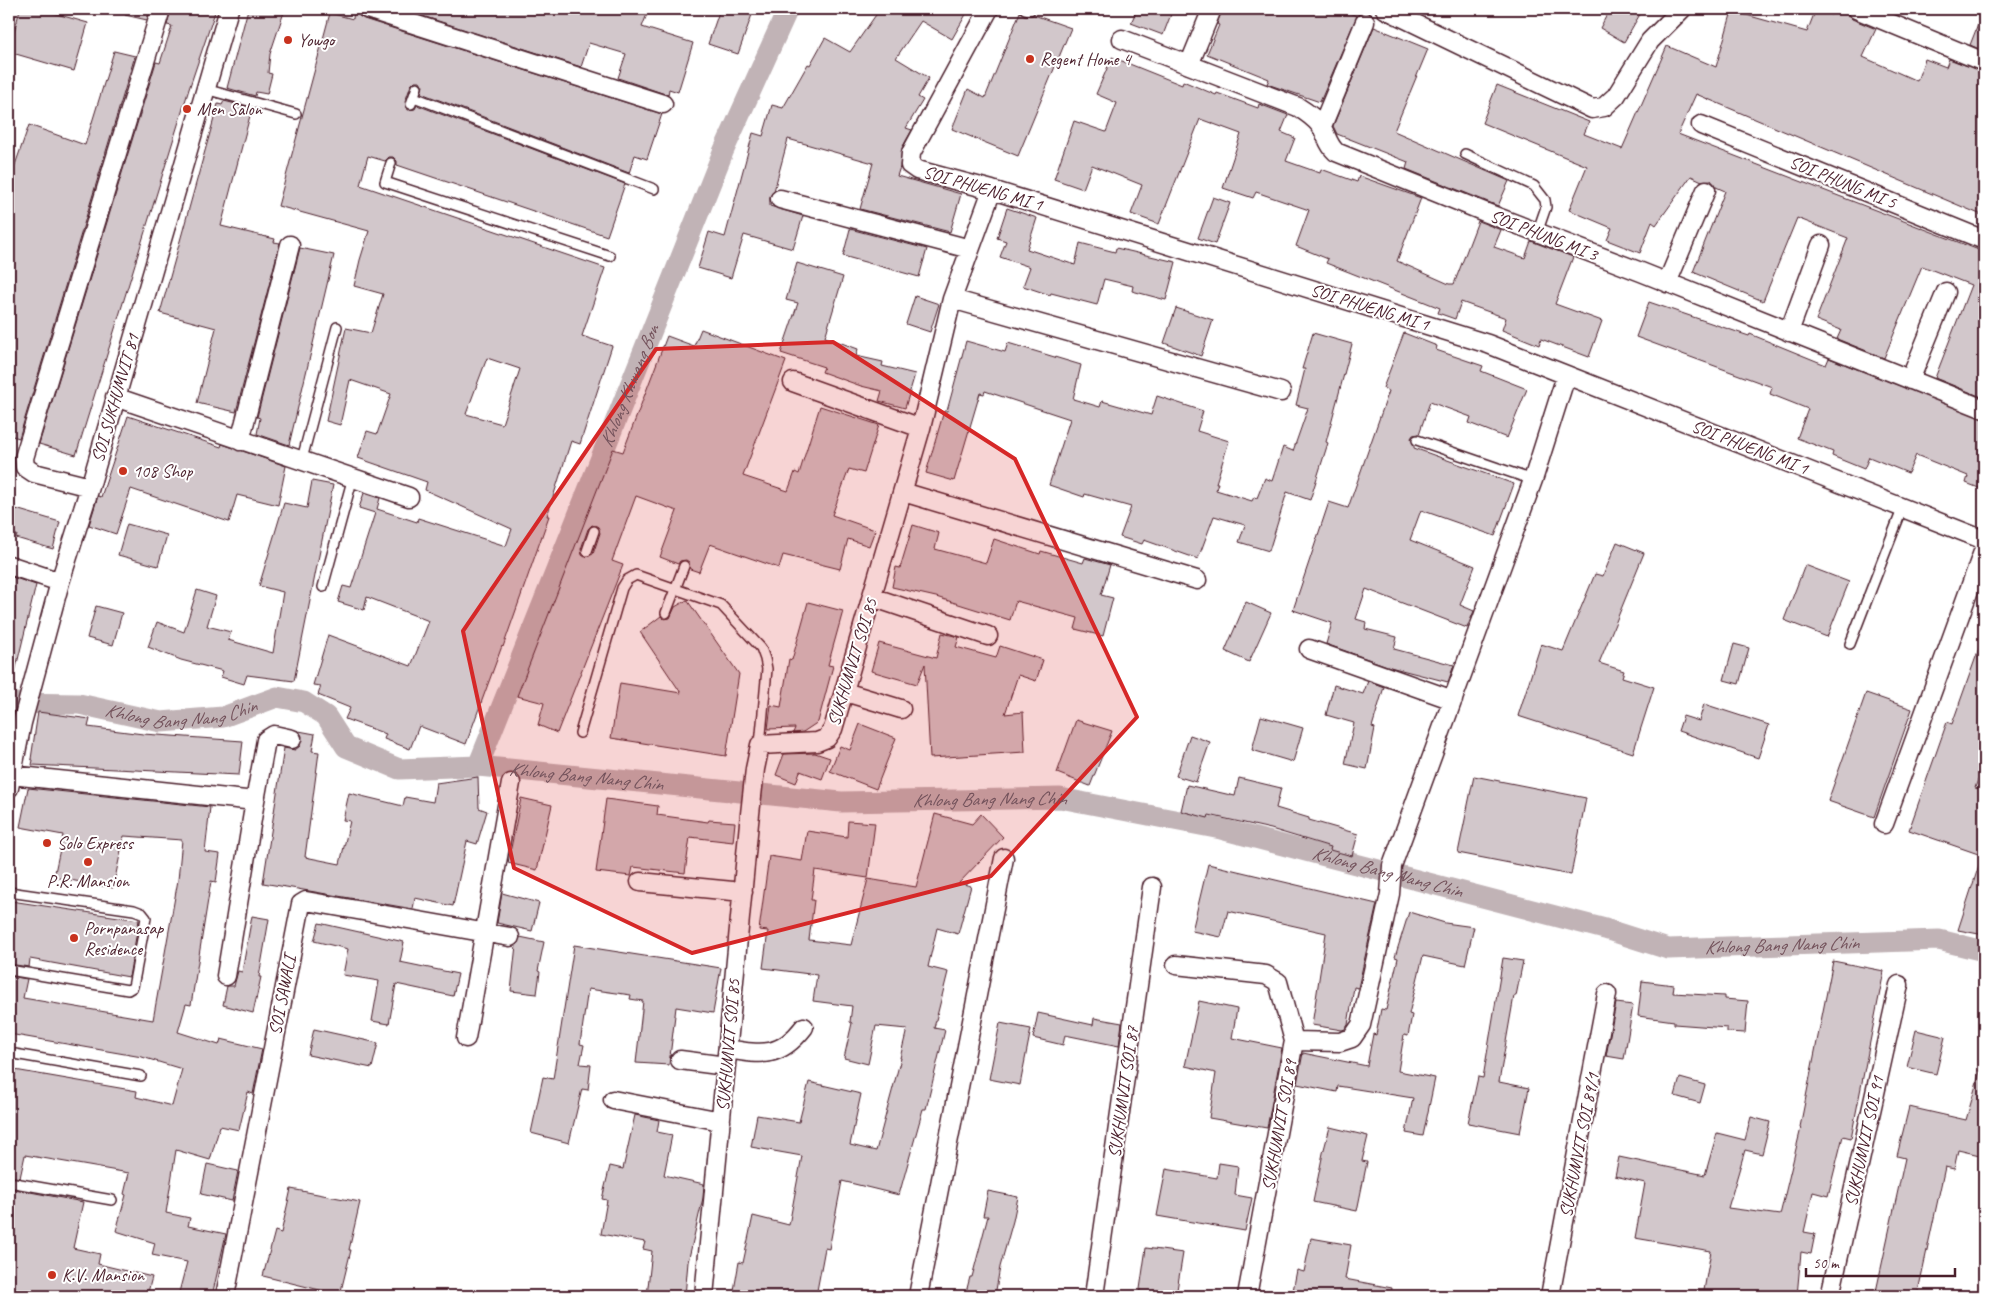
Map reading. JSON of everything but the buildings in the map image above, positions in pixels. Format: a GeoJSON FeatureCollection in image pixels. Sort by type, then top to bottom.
{"type":"FeatureCollection","features":[{"type":"Feature","properties":{"kind":"street"},"geometry":{"type":"LineString","coordinates":[[90,487],[34,473],[25,467],[24,458],[161,9]]}},
{"type":"Feature","properties":{"kind":"street","name":"SOI SUKHUMVIT 81"},"geometry":{"type":"LineString","coordinates":[[10,782],[22,724],[60,582],[90,487],[229,9]]}},
{"type":"Feature","properties":{"kind":"street"},"geometry":{"type":"LineString","coordinates":[[367,9],[436,36],[663,104]]}},
{"type":"Feature","properties":{"kind":"street","name":"SOI PHUENG MI 1"},"geometry":{"type":"LineString","coordinates":[[989,9],[911,153],[910,164],[917,170],[992,190],[1488,344],[1984,540]]}},
{"type":"Feature","properties":{"kind":"street"},"geometry":{"type":"LineString","coordinates":[[1189,65],[1212,9]]}},
{"type":"Feature","properties":{"kind":"street"},"geometry":{"type":"LineString","coordinates":[[1385,9],[1592,109],[1604,107],[1616,96],[1650,41],[1682,9]]}},
{"type":"Feature","properties":{"kind":"street"},"geometry":{"type":"LineString","coordinates":[[1856,9],[1984,62]]}},
{"type":"Feature","properties":{"kind":"street"},"geometry":{"type":"LineString","coordinates":[[1322,126],[1365,22]]}},
{"type":"Feature","properties":{"kind":"street","name":"SOI PHUNG MI 3"},"geometry":{"type":"LineString","coordinates":[[1122,39],[1298,107],[1312,116],[1322,126],[1329,145],[1336,152],[1984,409]]}},
{"type":"Feature","properties":{"kind":"street","name":"SOI PHUNG MI 5"},"geometry":{"type":"LineString","coordinates":[[1701,124],[1984,240]]}},
{"type":"Feature","properties":{"kind":"street","name":"SUKHUMVIT SOI 85"},"geometry":{"type":"LineString","coordinates":[[704,1296],[749,823],[755,769],[760,745],[817,742],[827,738],[833,729],[921,428],[952,299],[992,190]]}},
{"type":"Feature","properties":{"kind":"street"},"geometry":{"type":"LineString","coordinates":[[1667,283],[1706,190]]}},
{"type":"Feature","properties":{"kind":"street"},"geometry":{"type":"LineString","coordinates":[[780,199],[970,249]]}},
{"type":"Feature","properties":{"kind":"street"},"geometry":{"type":"LineString","coordinates":[[240,441],[290,245]]}},
{"type":"Feature","properties":{"kind":"street"},"geometry":{"type":"LineString","coordinates":[[1789,332],[1821,245]]}},
{"type":"Feature","properties":{"kind":"street"},"geometry":{"type":"LineString","coordinates":[[1910,380],[1946,292]]}},
{"type":"Feature","properties":{"kind":"street"},"geometry":{"type":"LineString","coordinates":[[952,299],[1281,392]]}},
{"type":"Feature","properties":{"kind":"street","name":"SUKHUMVIT SOI 89"},"geometry":{"type":"LineString","coordinates":[[1248,1296],[1294,1041],[1340,1042],[1352,1038],[1361,1025],[1390,894],[1392,866],[1534,480],[1566,376]]}},
{"type":"Feature","properties":{"kind":"street"},"geometry":{"type":"LineString","coordinates":[[792,382],[921,428]]}},
{"type":"Feature","properties":{"kind":"street"},"geometry":{"type":"LineString","coordinates":[[115,397],[240,441],[302,459],[409,497]]}},
{"type":"Feature","properties":{"kind":"street"},"geometry":{"type":"LineString","coordinates":[[903,492],[1197,580]]}},
{"type":"Feature","properties":{"kind":"street"},"geometry":{"type":"LineString","coordinates":[[1884,824],[1984,549]]}},
{"type":"Feature","properties":{"kind":"street"},"geometry":{"type":"LineString","coordinates":[[9,565],[60,582]]}},
{"type":"Feature","properties":{"kind":"street"},"geometry":{"type":"LineString","coordinates":[[872,597],[988,636]]}},
{"type":"Feature","properties":{"kind":"street"},"geometry":{"type":"LineString","coordinates":[[1308,649],[1453,700]]}},
{"type":"Feature","properties":{"kind":"street"},"geometry":{"type":"LineString","coordinates":[[844,692],[901,709]]}},
{"type":"Feature","properties":{"kind":"street"},"geometry":{"type":"LineString","coordinates":[[226,976],[266,740],[274,735],[292,739]]}},
{"type":"Feature","properties":{"kind":"street"},"geometry":{"type":"LineString","coordinates":[[10,782],[255,801]]}},
{"type":"Feature","properties":{"kind":"street"},"geometry":{"type":"LineString","coordinates":[[466,1038],[512,783]]}},
{"type":"Feature","properties":{"kind":"street"},"geometry":{"type":"LineString","coordinates":[[918,1296],[1004,858]]}},
{"type":"Feature","properties":{"kind":"street"},"geometry":{"type":"LineString","coordinates":[[640,882],[743,892]]}},
{"type":"Feature","properties":{"kind":"street","name":"SUKHUMVIT SOI 87"},"geometry":{"type":"LineString","coordinates":[[1094,1296],[1152,887]]}},
{"type":"Feature","properties":{"kind":"street","name":"SOI SAWALI"},"geometry":{"type":"LineString","coordinates":[[225,1296],[301,904],[306,901],[510,937]]}},
{"type":"Feature","properties":{"kind":"street"},"geometry":{"type":"LineString","coordinates":[[1176,965],[1266,975],[1272,978],[1278,982],[1294,1041]]}},
{"type":"Feature","properties":{"kind":"street","name":"SUKHUMVIT SOI 91"},"geometry":{"type":"LineString","coordinates":[[1830,1296],[1899,985]]}},
{"type":"Feature","properties":{"kind":"street","name":"SUKHUMVIT SOI 89/1"},"geometry":{"type":"LineString","coordinates":[[1550,1296],[1608,994]]}},
{"type":"Feature","properties":{"kind":"street"},"geometry":{"type":"LineString","coordinates":[[680,1060],[727,1058],[750,1053],[770,1053],[793,1041],[804,1027]]}},
{"type":"Feature","properties":{"kind":"street"},"geometry":{"type":"LineString","coordinates":[[613,1100],[721,1121]]}},
{"type":"Feature","properties":{"kind":"lane"},"geometry":{"type":"LineString","coordinates":[[1025,9],[1030,9]]}},
{"type":"Feature","properties":{"kind":"lane"},"geometry":{"type":"LineString","coordinates":[[417,87],[412,101],[654,189]]}},
{"type":"Feature","properties":{"kind":"lane"},"geometry":{"type":"LineString","coordinates":[[205,90],[296,114]]}},
{"type":"Feature","properties":{"kind":"lane"},"geometry":{"type":"LineString","coordinates":[[1465,154],[1534,186],[1545,200],[1546,208],[1537,232]]}},
{"type":"Feature","properties":{"kind":"lane"},"geometry":{"type":"LineString","coordinates":[[391,163],[385,182],[610,256]]}},
{"type":"Feature","properties":{"kind":"lane"},"geometry":{"type":"LineString","coordinates":[[302,459],[337,327]]}},
{"type":"Feature","properties":{"kind":"lane"},"geometry":{"type":"LineString","coordinates":[[1416,440],[1534,480]]}},
{"type":"Feature","properties":{"kind":"lane"},"geometry":{"type":"LineString","coordinates":[[323,587],[353,477]]}},
{"type":"Feature","properties":{"kind":"lane"},"geometry":{"type":"LineString","coordinates":[[1850,644],[1903,507]]}},
{"type":"Feature","properties":{"kind":"lane"},"geometry":{"type":"LineString","coordinates":[[587,551],[594,531]]}},
{"type":"Feature","properties":{"kind":"lane"},"geometry":{"type":"LineString","coordinates":[[666,613],[684,566]]}},
{"type":"Feature","properties":{"kind":"lane"},"geometry":{"type":"LineString","coordinates":[[580,733],[624,584],[636,575],[721,605],[761,648],[766,659],[767,669],[760,745]]}},
{"type":"Feature","properties":{"kind":"lane"},"geometry":{"type":"LineString","coordinates":[[9,892],[134,910],[142,912],[146,918],[133,987],[128,990],[9,970]]}},
{"type":"Feature","properties":{"kind":"lane"},"geometry":{"type":"LineString","coordinates":[[9,1053],[141,1076]]}},
{"type":"Feature","properties":{"kind":"lane"},"geometry":{"type":"LineString","coordinates":[[9,1182],[112,1200]]}},
{"type":"Feature","properties":{"kind":"highlighted area"},"geometry":{"type":"Polygon","coordinates":[[[833,342],[1015,459],[1137,717],[991,876],[692,953],[514,868],[463,631],[656,349],[833,342]]]}},
{"type":"Feature","properties":{"kind":"waterway","name":"Khlong Khwang Bon"},"geometry":{"type":"LineString","coordinates":[[478,766],[723,152],[788,9]]}},
{"type":"Feature","properties":{"kind":"waterway","name":"Khlong Bang Nang Chin"},"geometry":{"type":"LineString","coordinates":[[9,703],[79,704],[161,722],[223,717],[277,697],[304,702],[326,716],[346,747],[399,769],[478,766],[841,802],[1060,798],[1221,829],[1605,929],[1668,949],[1939,940],[1984,951]]}},
{"type":"Feature","properties":{"kind":"place","name":"Yowgo"},"geometry":{"type":"Point","coordinates":[288,40]}},
{"type":"Feature","properties":{"kind":"place","name":"Regent Home 4"},"geometry":{"type":"Point","coordinates":[1030,59]}},
{"type":"Feature","properties":{"kind":"place","name":"Men Salon"},"geometry":{"type":"Point","coordinates":[187,109]}},
{"type":"Feature","properties":{"kind":"place","name":"108 Shop"},"geometry":{"type":"Point","coordinates":[123,471]}},
{"type":"Feature","properties":{"kind":"place","name":"Solo Express"},"geometry":{"type":"Point","coordinates":[47,843]}},
{"type":"Feature","properties":{"kind":"place","name":"P.R. Mansion"},"geometry":{"type":"Point","coordinates":[88,862]}},
{"type":"Feature","properties":{"kind":"place","name":"Pornpanasap Residence"},"geometry":{"type":"Point","coordinates":[74,938]}},
{"type":"Feature","properties":{"kind":"place","name":"K.V. Mansion"},"geometry":{"type":"Point","coordinates":[52,1275]}}]}
